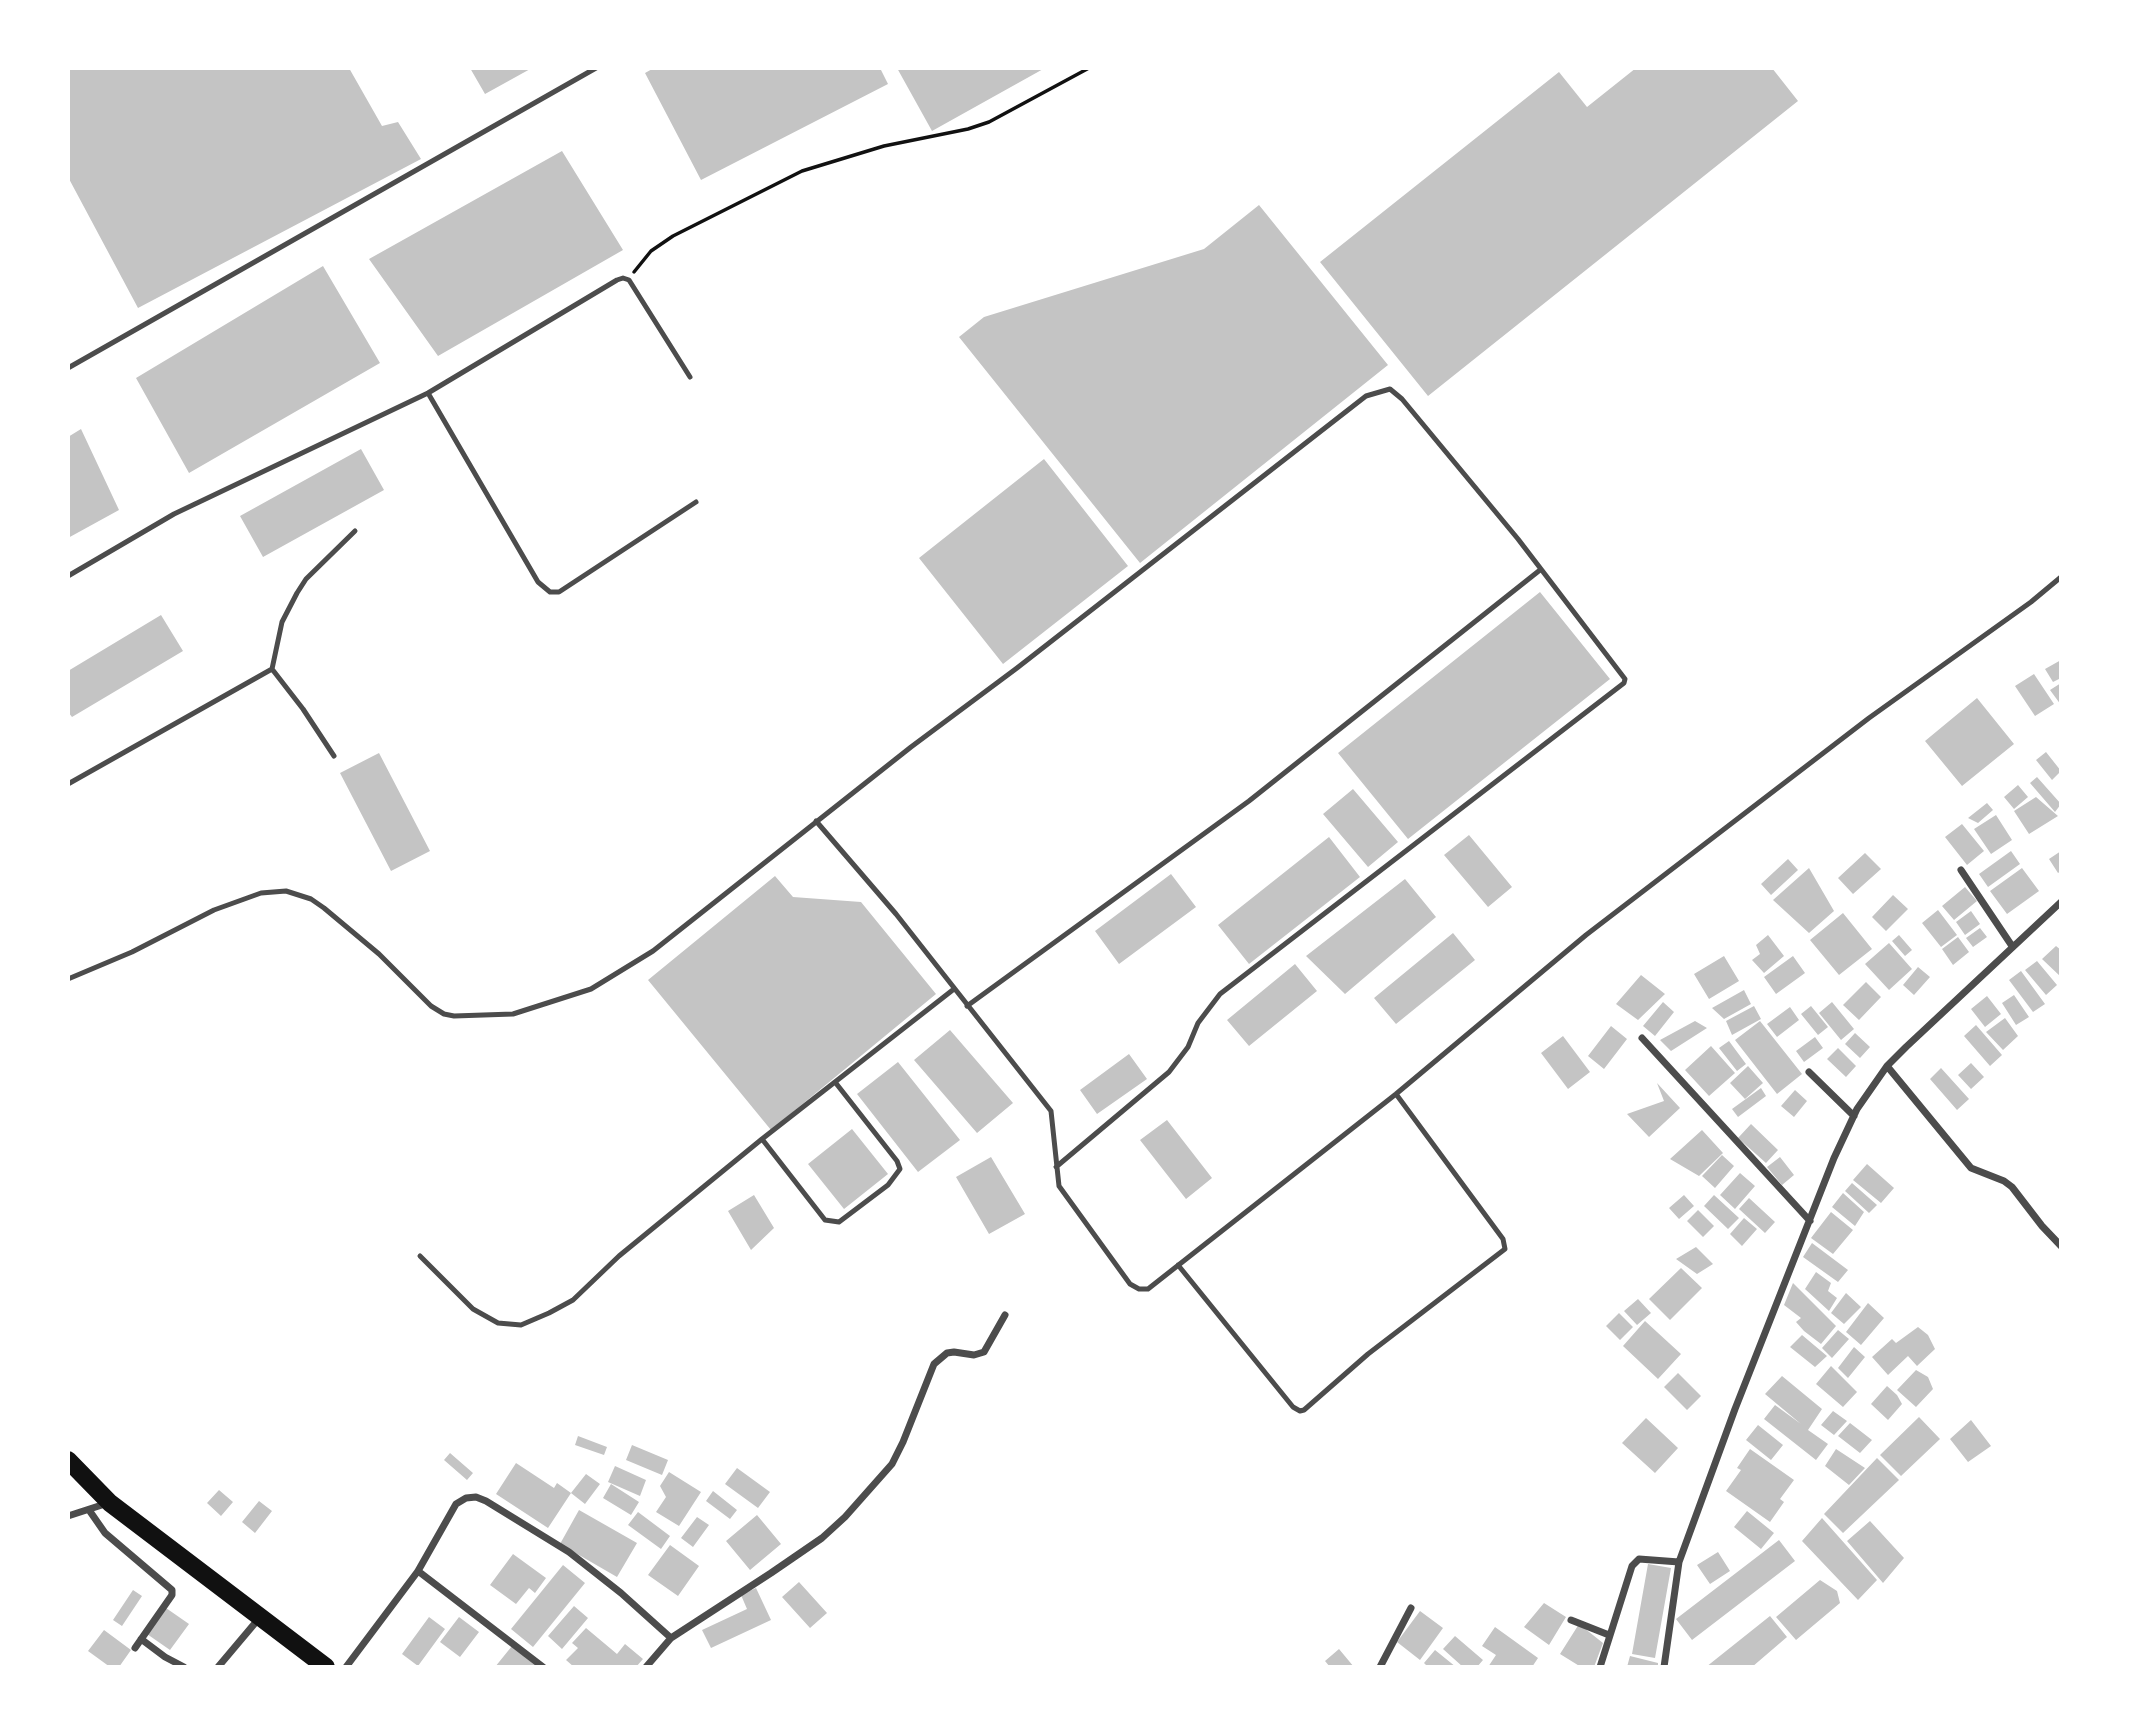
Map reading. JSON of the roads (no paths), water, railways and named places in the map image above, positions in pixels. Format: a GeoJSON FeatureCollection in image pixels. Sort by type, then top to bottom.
{"type":"FeatureCollection","features":[{"type":"Feature","properties":{"kind":"main road"},"geometry":{"type":"LineString","coordinates":[[68,1460],[110,1503],[326,1667]]}},
{"type":"Feature","properties":{"kind":"street"},"geometry":{"type":"LineString","coordinates":[[1961,870],[2012,946]]}},
{"type":"Feature","properties":{"kind":"street"},"geometry":{"type":"LineString","coordinates":[[1664,1667],[1679,1562],[1735,1409],[1834,1158],[1854,1116],[1887,1066],[2061,902]]}},
{"type":"Feature","properties":{"kind":"street"},"geometry":{"type":"LineString","coordinates":[[1642,1038],[1810,1222]]}},
{"type":"Feature","properties":{"kind":"street"},"geometry":{"type":"LineString","coordinates":[[1887,1066],[1972,1168],[2012,1187],[2061,1246]]}},
{"type":"Feature","properties":{"kind":"street"},"geometry":{"type":"LineString","coordinates":[[1809,1072],[1854,1116]]}},
{"type":"Feature","properties":{"kind":"street"},"geometry":{"type":"LineString","coordinates":[[646,1667],[671,1638],[781,1566],[845,1517],[892,1464],[904,1442],[934,1364],[947,1353],[974,1355],[984,1352],[1005,1315]]}},
{"type":"Feature","properties":{"kind":"street"},"geometry":{"type":"LineString","coordinates":[[346,1667],[418,1571],[456,1504],[466,1498],[476,1497],[509,1514],[569,1552],[621,1593],[671,1638]]}},
{"type":"Feature","properties":{"kind":"street"},"geometry":{"type":"LineString","coordinates":[[68,1516],[110,1503]]}},
{"type":"Feature","properties":{"kind":"street"},"geometry":{"type":"LineString","coordinates":[[89,1510],[105,1533],[172,1590],[172,1595],[135,1648]]}},
{"type":"Feature","properties":{"kind":"street"},"geometry":{"type":"LineString","coordinates":[[1600,1667],[1630,1570],[1635,1563],[1639,1559],[1679,1562]]}},
{"type":"Feature","properties":{"kind":"street"},"geometry":{"type":"LineString","coordinates":[[418,1571],[543,1667]]}},
{"type":"Feature","properties":{"kind":"street"},"geometry":{"type":"LineString","coordinates":[[1380,1667],[1411,1608]]}},
{"type":"Feature","properties":{"kind":"street"},"geometry":{"type":"LineString","coordinates":[[218,1667],[261,1616]]}},
{"type":"Feature","properties":{"kind":"street"},"geometry":{"type":"LineString","coordinates":[[1571,1620],[1609,1635]]}},
{"type":"Feature","properties":{"kind":"street"},"geometry":{"type":"LineString","coordinates":[[141,1639],[164,1657],[184,1667]]}},
{"type":"Feature","properties":{"kind":"lane"},"geometry":{"type":"LineString","coordinates":[[68,368],[596,68]]}},
{"type":"Feature","properties":{"kind":"lane"},"geometry":{"type":"LineString","coordinates":[[68,576],[174,514],[428,393],[623,278],[629,280],[690,377]]}},
{"type":"Feature","properties":{"kind":"lane"},"geometry":{"type":"LineString","coordinates":[[68,978],[132,951],[214,910],[261,893],[286,891],[311,899],[324,908],[379,954],[437,1011],[454,1016],[513,1014],[591,989],[653,951],[816,821],[1366,396],[1379,390],[1390,389],[1402,399],[1502,519],[1625,679],[1622,686],[1220,994],[1198,1023],[1188,1047],[1169,1072],[1056,1167]]}},
{"type":"Feature","properties":{"kind":"lane"},"geometry":{"type":"LineString","coordinates":[[428,393],[538,582],[550,592],[559,592],[696,502]]}},
{"type":"Feature","properties":{"kind":"lane"},"geometry":{"type":"LineString","coordinates":[[68,784],[272,669],[282,622],[297,593],[306,579],[355,531]]}},
{"type":"Feature","properties":{"kind":"lane"},"geometry":{"type":"LineString","coordinates":[[967,1006],[1249,801],[1540,570]]}},
{"type":"Feature","properties":{"kind":"lane"},"geometry":{"type":"LineString","coordinates":[[816,821],[896,915],[1051,1111],[1059,1186],[1130,1284],[1139,1289],[1148,1289],[1396,1094],[1586,935],[1869,718],[2031,602],[2061,577]]}},
{"type":"Feature","properties":{"kind":"lane"},"geometry":{"type":"LineString","coordinates":[[272,669],[334,756]]}},
{"type":"Feature","properties":{"kind":"lane"},"geometry":{"type":"LineString","coordinates":[[420,1256],[472,1309],[498,1323],[521,1325],[573,1300],[619,1256],[762,1139],[954,989]]}},
{"type":"Feature","properties":{"kind":"lane"},"geometry":{"type":"LineString","coordinates":[[762,1139],[825,1220],[839,1222],[888,1185],[900,1169],[897,1161],[835,1082]]}},
{"type":"Feature","properties":{"kind":"lane"},"geometry":{"type":"LineString","coordinates":[[1178,1265],[1293,1407],[1304,1410],[1368,1354],[1505,1249],[1503,1239],[1396,1094]]}}]}
